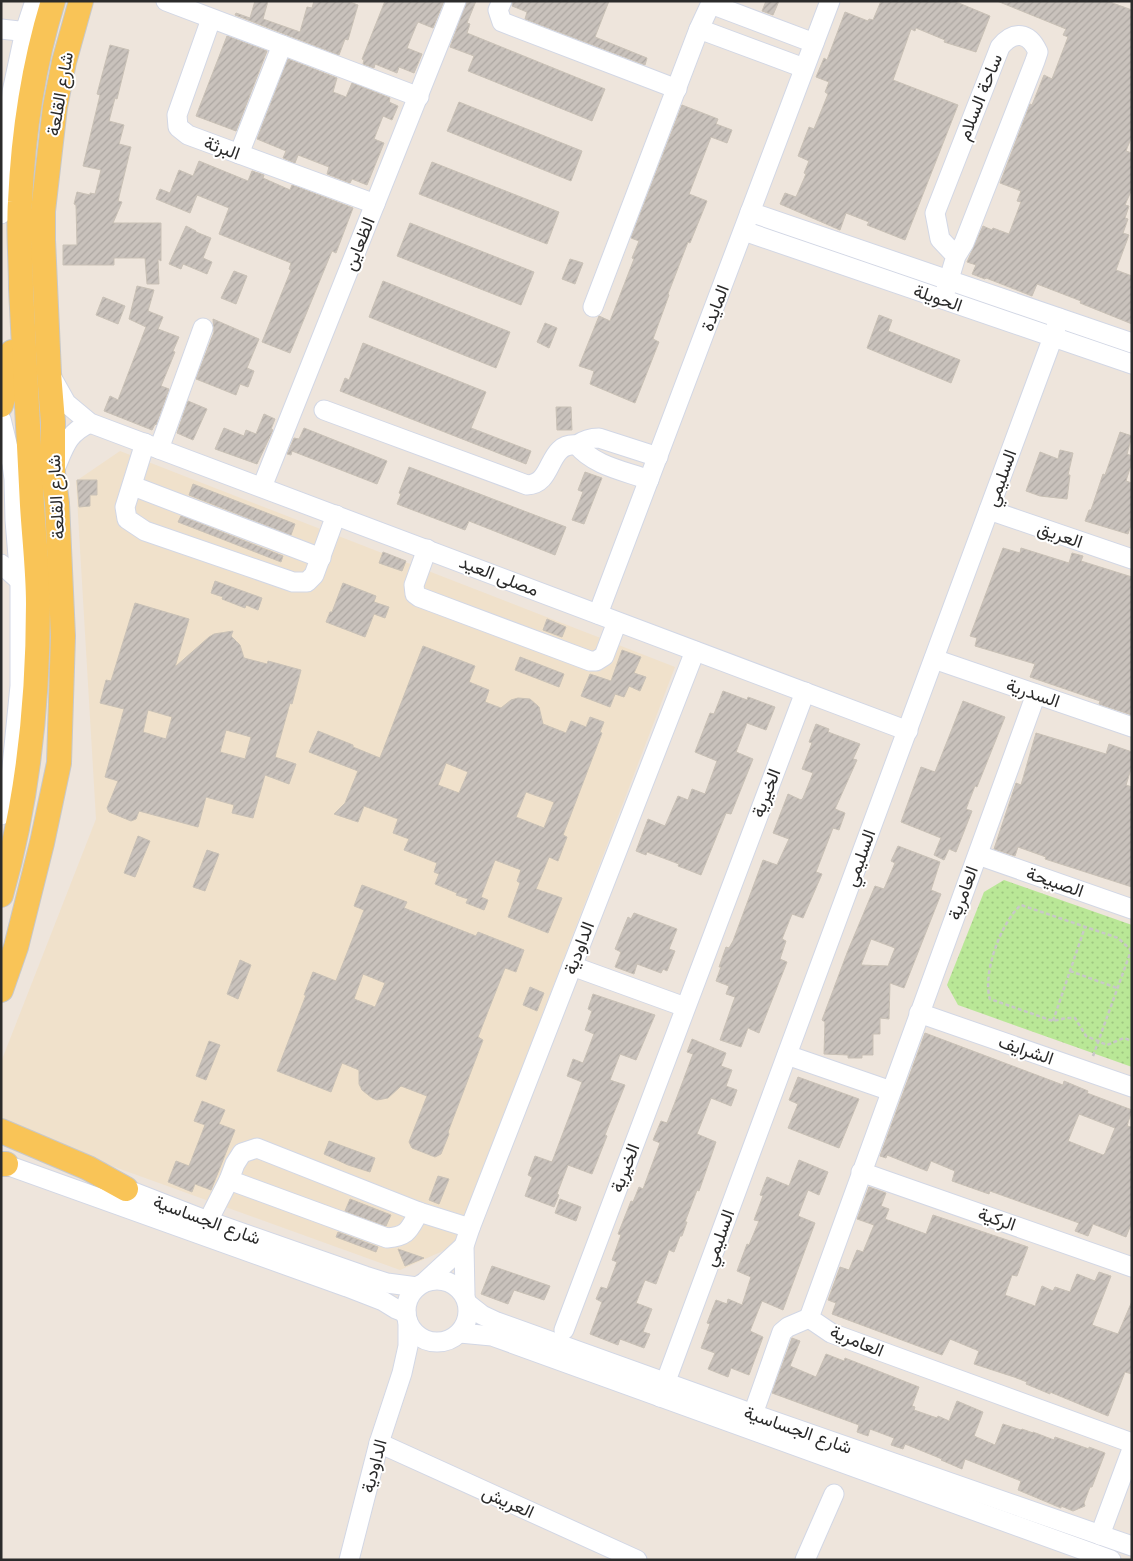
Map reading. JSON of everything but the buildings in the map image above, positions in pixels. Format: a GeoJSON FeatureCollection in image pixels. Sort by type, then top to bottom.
{"type":"FeatureCollection","features":[{"type":"Feature","properties":{"kind":"main road","name":"شارع القلعة"},"geometry":{"type":"LineString","coordinates":[[1,895],[18,830],[24,798],[36,688],[38,602],[19,238],[23,157],[35,70],[34,33],[53,1]]}},
{"type":"Feature","properties":{"kind":"main road","name":"شارع القلعة"},"geometry":{"type":"LineString","coordinates":[[1,990],[16,947],[42,843],[59,763],[63,636],[57,504],[53,473],[53,422],[49,373],[44,210],[55,107],[64,62],[81,1]]}},
{"type":"Feature","properties":{"kind":"main road"},"geometry":{"type":"LineString","coordinates":[[1,405],[12,371],[10,320],[14,290],[21,272]]}},
{"type":"Feature","properties":{"kind":"main road"},"geometry":{"type":"LineString","coordinates":[[1,1131],[88,1168],[126,1189]]}},
{"type":"Feature","properties":{"kind":"street","name":"شارع القلعة"},"geometry":{"type":"LineString","coordinates":[[1,214],[10,107],[16,70],[34,33],[35,1]]}},
{"type":"Feature","properties":{"kind":"street"},"geometry":{"type":"LineString","coordinates":[[166,1],[418,97]]}},
{"type":"Feature","properties":{"kind":"street","name":"الظعاين"},"geometry":{"type":"LineString","coordinates":[[262,487],[456,1]]}},
{"type":"Feature","properties":{"kind":"street"},"geometry":{"type":"LineString","coordinates":[[502,1],[498,10],[502,22],[677,89]]}},
{"type":"Feature","properties":{"kind":"street","name":"المايدة"},"geometry":{"type":"LineString","coordinates":[[598,614],[830,1]]}},
{"type":"Feature","properties":{"kind":"street"},"geometry":{"type":"LineString","coordinates":[[593,307],[711,3],[814,44]]}},
{"type":"Feature","properties":{"kind":"street","name":"البرثة"},"geometry":{"type":"LineString","coordinates":[[211,18],[177,115],[178,127],[188,135],[375,204]]}},
{"type":"Feature","properties":{"kind":"street"},"geometry":{"type":"LineString","coordinates":[[1,28],[34,33]]}},
{"type":"Feature","properties":{"kind":"street"},"geometry":{"type":"LineString","coordinates":[[699,30],[804,68]]}},
{"type":"Feature","properties":{"kind":"street","name":"ساحة السلام"},"geometry":{"type":"LineString","coordinates":[[943,299],[956,256],[964,243],[1038,52],[1034,43],[1026,36],[1016,35],[1006,40],[1000,47],[935,213],[940,239],[956,256]]}},
{"type":"Feature","properties":{"kind":"street"},"geometry":{"type":"LineString","coordinates":[[239,154],[282,45]]}},
{"type":"Feature","properties":{"kind":"street","name":"الحويلة"},"geometry":{"type":"LineString","coordinates":[[750,212],[1132,343]]}},
{"type":"Feature","properties":{"kind":"street","name":"الحويلة"},"geometry":{"type":"LineString","coordinates":[[744,231],[1132,364]]}},
{"type":"Feature","properties":{"kind":"street","name":"السليمي"},"geometry":{"type":"LineString","coordinates":[[662,1390],[908,731],[1059,318]]}},
{"type":"Feature","properties":{"kind":"street"},"geometry":{"type":"LineString","coordinates":[[204,328],[133,486],[125,507],[126,519],[145,531],[294,582],[307,582],[314,575],[336,515]]}},
{"type":"Feature","properties":{"kind":"street","name":"مصلى العيد"},"geometry":{"type":"LineString","coordinates":[[49,373],[66,404],[90,423],[908,731]]}},
{"type":"Feature","properties":{"kind":"street"},"geometry":{"type":"LineString","coordinates":[[324,410],[527,485],[533,485],[542,480],[561,448],[571,444],[577,445],[587,439],[599,438],[658,457]]}},
{"type":"Feature","properties":{"kind":"street"},"geometry":{"type":"LineString","coordinates":[[1,418],[12,464],[8,521],[20,581],[20,686],[8,747],[11,778],[1,815]]}},
{"type":"Feature","properties":{"kind":"street"},"geometry":{"type":"LineString","coordinates":[[53,473],[70,436],[90,423]]}},
{"type":"Feature","properties":{"kind":"street"},"geometry":{"type":"LineString","coordinates":[[577,445],[596,461],[649,480]]}},
{"type":"Feature","properties":{"kind":"street"},"geometry":{"type":"LineString","coordinates":[[133,486],[321,558]]}},
{"type":"Feature","properties":{"kind":"street","name":"العريق"},"geometry":{"type":"LineString","coordinates":[[989,510],[1132,559]]}},
{"type":"Feature","properties":{"kind":"street"},"geometry":{"type":"LineString","coordinates":[[427,549],[414,585],[415,594],[419,597],[596,662],[604,656],[618,622]]}},
{"type":"Feature","properties":{"kind":"street"},"geometry":{"type":"LineString","coordinates":[[1,564],[20,581]]}},
{"type":"Feature","properties":{"kind":"street","name":"الداودية"},"geometry":{"type":"LineString","coordinates":[[467,1299],[464,1246],[470,1228],[695,651]]}},
{"type":"Feature","properties":{"kind":"street","name":"السدرية"},"geometry":{"type":"LineString","coordinates":[[934,659],[1132,728]]}},
{"type":"Feature","properties":{"kind":"street","name":"الخيرية"},"geometry":{"type":"LineString","coordinates":[[564,1330],[805,692]]}},
{"type":"Feature","properties":{"kind":"street","name":"العامرية"},"geometry":{"type":"LineString","coordinates":[[1036,694],[809,1318],[831,1332],[1132,1443]]}},
{"type":"Feature","properties":{"kind":"street","name":"الصبيحة"},"geometry":{"type":"LineString","coordinates":[[978,855],[1132,909]]}},
{"type":"Feature","properties":{"kind":"street"},"geometry":{"type":"LineString","coordinates":[[572,966],[685,1007]]}},
{"type":"Feature","properties":{"kind":"street","name":"الشرايف"},"geometry":{"type":"LineString","coordinates":[[919,1013],[1132,1087]]}},
{"type":"Feature","properties":{"kind":"street"},"geometry":{"type":"LineString","coordinates":[[787,1055],[891,1091]]}},
{"type":"Feature","properties":{"kind":"street","name":"شارع الجساسية"},"geometry":{"type":"LineString","coordinates":[[1,1140],[208,1222],[365,1276],[387,1283],[422,1284]]}},
{"type":"Feature","properties":{"kind":"street"},"geometry":{"type":"LineString","coordinates":[[208,1222],[229,1180],[234,1164],[242,1153],[257,1148],[419,1212],[470,1228]]}},
{"type":"Feature","properties":{"kind":"street","name":"شارع الجساسية"},"geometry":{"type":"LineString","coordinates":[[3,1164],[347,1287],[383,1301],[407,1317]]}},
{"type":"Feature","properties":{"kind":"street","name":"الركية"},"geometry":{"type":"LineString","coordinates":[[861,1172],[1132,1267]]}},
{"type":"Feature","properties":{"kind":"street"},"geometry":{"type":"LineString","coordinates":[[229,1180],[387,1238],[399,1237],[407,1233],[419,1212]]}},
{"type":"Feature","properties":{"kind":"street","name":"الداودية"},"geometry":{"type":"LineString","coordinates":[[422,1284],[464,1246]]}},
{"type":"Feature","properties":{"kind":"street"},"geometry":{"type":"LineString","coordinates":[[437,1279],[448,1281],[457,1286],[467,1299],[468,1320],[460,1333],[452,1339],[443,1342],[433,1342],[418,1335],[407,1317],[406,1303],[410,1294],[422,1284],[437,1279]]}},
{"type":"Feature","properties":{"kind":"street","name":"شارع الجساسية"},"geometry":{"type":"LineString","coordinates":[[467,1299],[482,1315],[662,1390],[1063,1552],[1112,1560]]}},
{"type":"Feature","properties":{"kind":"street","name":"الداودية"},"geometry":{"type":"LineString","coordinates":[[349,1560],[379,1443],[402,1373],[408,1346],[407,1317]]}},
{"type":"Feature","properties":{"kind":"street"},"geometry":{"type":"LineString","coordinates":[[753,1414],[782,1332],[788,1327],[809,1318]]}},
{"type":"Feature","properties":{"kind":"street","name":"شارع الجساسية"},"geometry":{"type":"LineString","coordinates":[[460,1333],[492,1336],[662,1390],[753,1414],[1132,1546]]}},
{"type":"Feature","properties":{"kind":"street","name":"الداودية"},"geometry":{"type":"LineString","coordinates":[[402,1373],[416,1354],[433,1342]]}},
{"type":"Feature","properties":{"kind":"street","name":"العريش"},"geometry":{"type":"LineString","coordinates":[[379,1443],[637,1560]]}},
{"type":"Feature","properties":{"kind":"street"},"geometry":{"type":"LineString","coordinates":[[1100,1535],[1132,1449]]}},
{"type":"Feature","properties":{"kind":"street"},"geometry":{"type":"LineString","coordinates":[[804,1560],[834,1494]]}},
{"type":"Feature","properties":{"kind":"path"},"geometry":{"type":"LineString","coordinates":[[1087,1072],[1098,1040],[1131,950],[1118,938],[1020,905],[998,941],[987,990],[990,999],[1053,1021],[1075,1018],[1086,1036],[1098,1040],[1107,1045],[1124,1038],[1132,1041]]}},
{"type":"Feature","properties":{"kind":"path"},"geometry":{"type":"LineString","coordinates":[[1053,1021],[1086,927]]}},
{"type":"Feature","properties":{"kind":"path"},"geometry":{"type":"LineString","coordinates":[[1070,971],[1117,988]]}},
{"type":"Feature","properties":{"kind":"shaded area"},"geometry":{"type":"Polygon","coordinates":[[[120,451],[675,667],[454,1246],[400,1270],[1,1126],[1,1062],[96,819],[76,481],[120,451]]]}},
{"type":"Feature","properties":{"kind":"green space"},"geometry":{"type":"Polygon","coordinates":[[[1004,880],[1132,925],[1132,1067],[958,1005],[947,985],[984,892],[1004,880]]]}}]}
